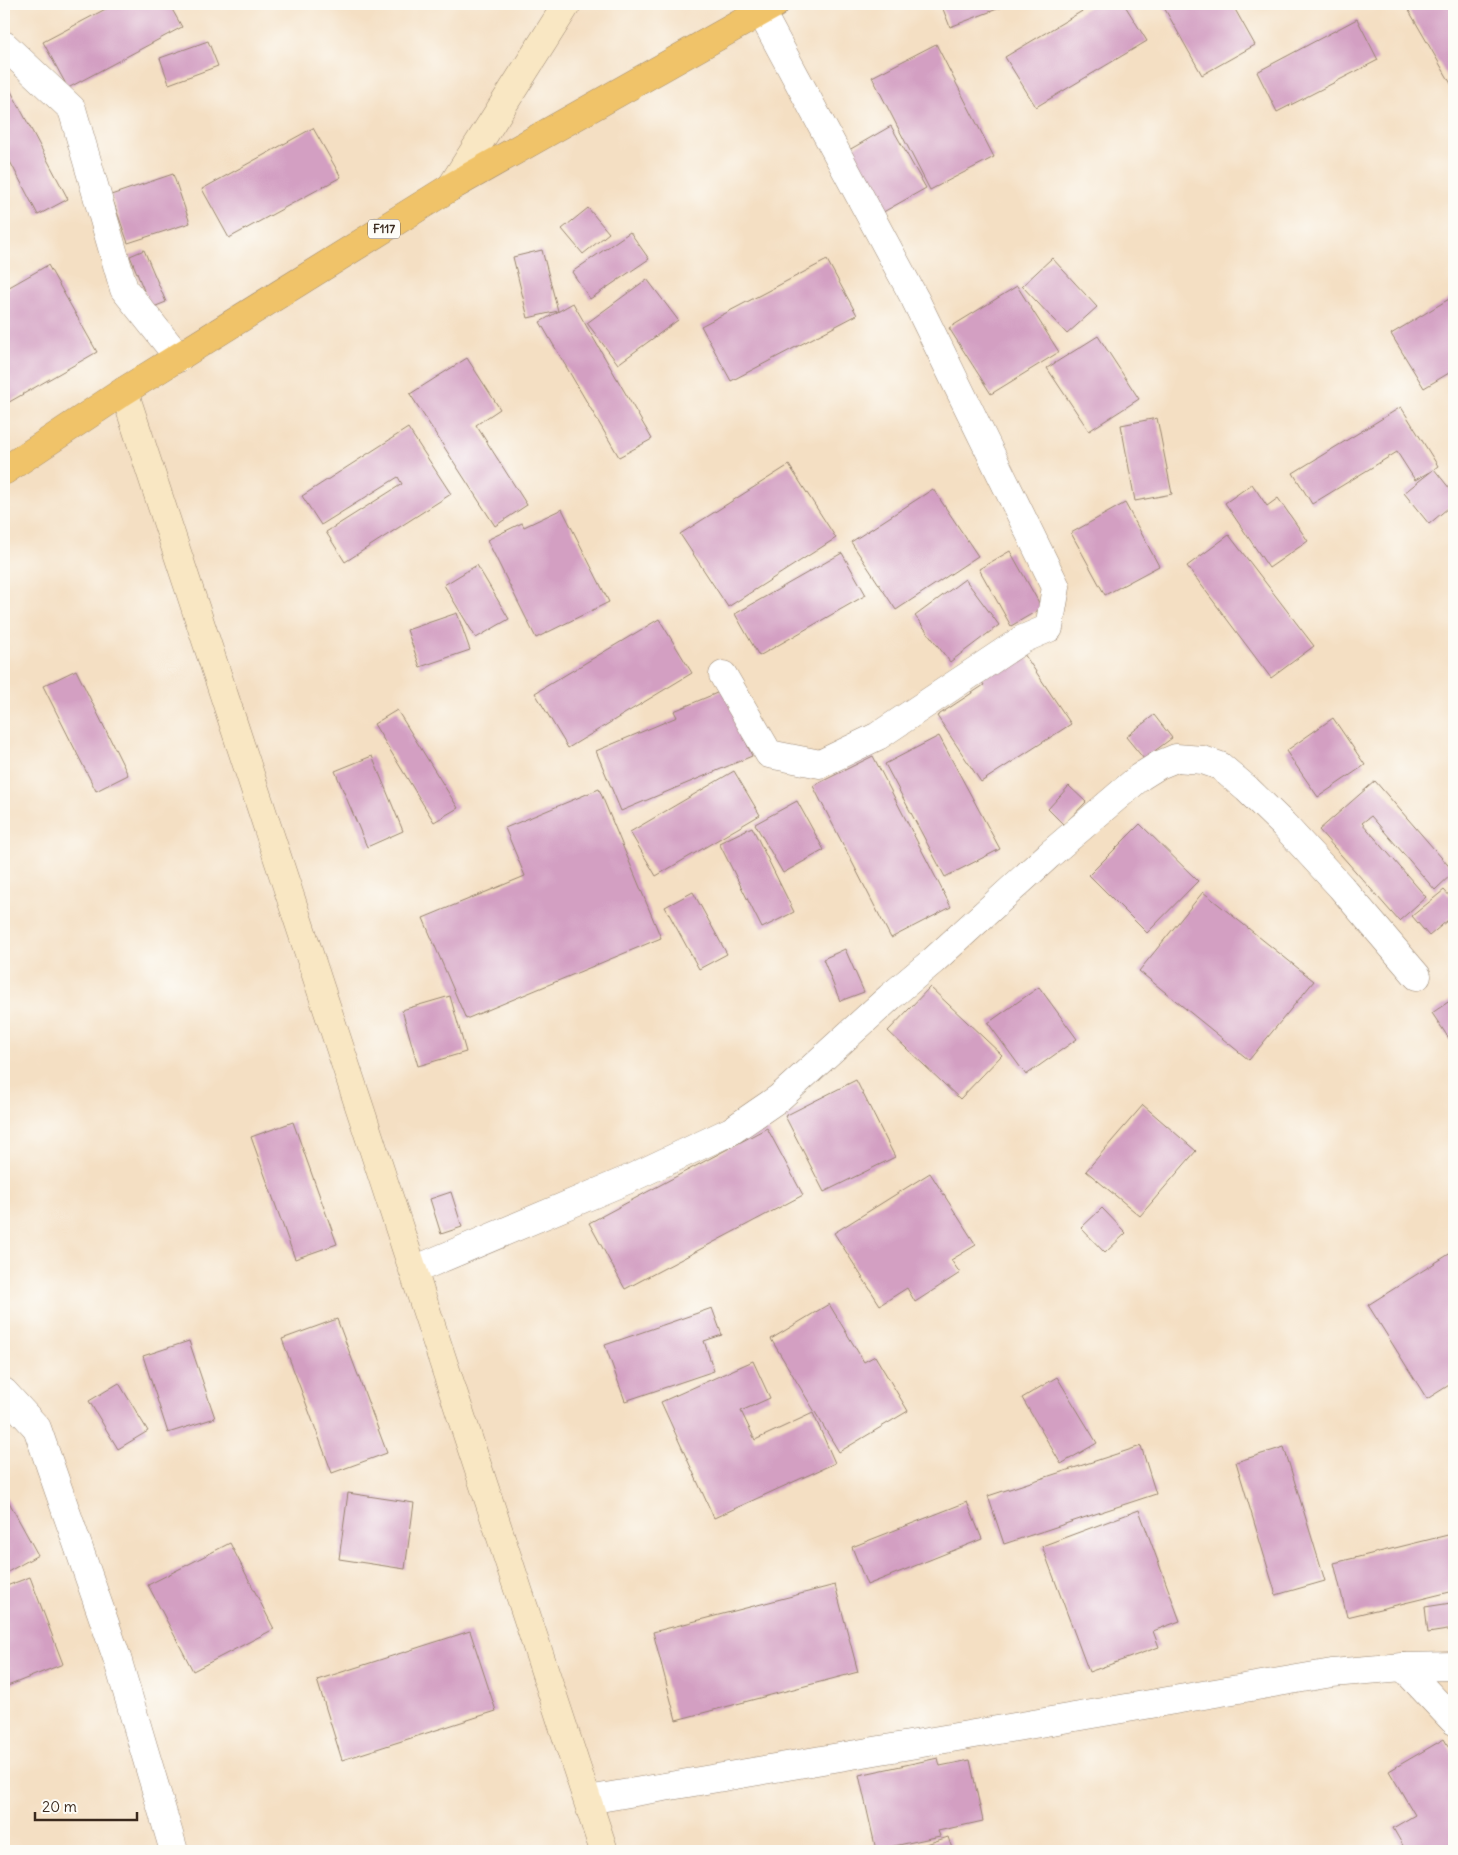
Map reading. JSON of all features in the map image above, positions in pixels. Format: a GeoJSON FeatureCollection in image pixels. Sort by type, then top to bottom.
{"type":"FeatureCollection","features":[{"type":"Feature","properties":{"kind":"main road","name":"F117"},"geometry":{"type":"LineString","coordinates":[[4,471],[124,391],[451,187],[768,8]]}},
{"type":"Feature","properties":{"kind":"street"},"geometry":{"type":"LineString","coordinates":[[451,187],[567,4]]}},
{"type":"Feature","properties":{"kind":"street"},"geometry":{"type":"LineString","coordinates":[[723,675],[769,754],[820,764],[878,736],[1023,639],[1049,628],[1056,587],[915,299],[768,8]]}},
{"type":"Feature","properties":{"kind":"street"},"geometry":{"type":"LineString","coordinates":[[4,45],[72,109],[124,289],[179,358]]}},
{"type":"Feature","properties":{"kind":"street"},"geometry":{"type":"LineString","coordinates":[[124,391],[604,1851]]}},
{"type":"Feature","properties":{"kind":"street"},"geometry":{"type":"LineString","coordinates":[[414,1270],[627,1180],[731,1130],[779,1098],[890,997],[1140,777],[1159,764],[1176,758],[1203,760],[1220,766],[1247,789],[1283,824],[1341,887],[1417,976]]}},
{"type":"Feature","properties":{"kind":"street"},"geometry":{"type":"LineString","coordinates":[[4,1392],[37,1428],[117,1658],[174,1851]]}},
{"type":"Feature","properties":{"kind":"street"},"geometry":{"type":"LineString","coordinates":[[588,1800],[1332,1673],[1454,1666]]}},
{"type":"Feature","properties":{"kind":"street"},"geometry":{"type":"LineString","coordinates":[[1403,1668],[1454,1721]]}},
{"type":"Feature","properties":{"kind":"building"},"geometry":{"type":"Polygon","coordinates":[[[115,4],[169,4],[182,27],[68,88],[43,42],[115,4]]]}},
{"type":"Feature","properties":{"kind":"building"},"geometry":{"type":"Polygon","coordinates":[[[941,4],[1004,4],[1005,6],[950,27],[941,4]]]}},
{"type":"Feature","properties":{"kind":"building"},"geometry":{"type":"Polygon","coordinates":[[[1094,4],[1124,4],[1147,41],[1036,107],[1005,57],[1094,4]]]}},
{"type":"Feature","properties":{"kind":"building"},"geometry":{"type":"Polygon","coordinates":[[[1162,4],[1232,4],[1255,45],[1202,75],[1162,4]]]}},
{"type":"Feature","properties":{"kind":"building"},"geometry":{"type":"Polygon","coordinates":[[[1416,4],[1454,4],[1454,89],[1408,9],[1416,4]]]}},
{"type":"Feature","properties":{"kind":"building"},"geometry":{"type":"Polygon","coordinates":[[[1357,19],[1378,60],[1277,112],[1257,72],[1357,19]]]}},
{"type":"Feature","properties":{"kind":"building"},"geometry":{"type":"Polygon","coordinates":[[[208,41],[218,66],[169,84],[160,58],[208,41]]]}},
{"type":"Feature","properties":{"kind":"building"},"geometry":{"type":"Polygon","coordinates":[[[936,44],[994,157],[930,190],[872,77],[936,44]]]}},
{"type":"Feature","properties":{"kind":"building"},"geometry":{"type":"Polygon","coordinates":[[[4,78],[68,199],[38,215],[4,150],[4,78]]]}},
{"type":"Feature","properties":{"kind":"building"},"geometry":{"type":"Polygon","coordinates":[[[891,126],[926,188],[878,215],[842,154],[891,126]]]}},
{"type":"Feature","properties":{"kind":"building"},"geometry":{"type":"Polygon","coordinates":[[[313,128],[341,177],[229,238],[202,189],[313,128]]]}},
{"type":"Feature","properties":{"kind":"building"},"geometry":{"type":"Polygon","coordinates":[[[173,174],[190,223],[128,243],[111,195],[173,174]]]}},
{"type":"Feature","properties":{"kind":"building"},"geometry":{"type":"Polygon","coordinates":[[[588,208],[609,233],[583,254],[562,229],[588,208]]]}},
{"type":"Feature","properties":{"kind":"building"},"geometry":{"type":"Polygon","coordinates":[[[630,232],[649,259],[590,299],[572,272],[630,232]]]}},
{"type":"Feature","properties":{"kind":"building"},"geometry":{"type":"Polygon","coordinates":[[[144,250],[166,302],[151,308],[130,256],[144,250]]]}},
{"type":"Feature","properties":{"kind":"building"},"geometry":{"type":"Polygon","coordinates":[[[542,250],[558,311],[528,318],[513,257],[542,250]]]}},
{"type":"Feature","properties":{"kind":"building"},"geometry":{"type":"Polygon","coordinates":[[[1052,258],[1097,307],[1067,334],[1022,286],[1052,258]]]}},
{"type":"Feature","properties":{"kind":"building"},"geometry":{"type":"Polygon","coordinates":[[[827,260],[857,315],[731,381],[701,326],[827,260]]]}},
{"type":"Feature","properties":{"kind":"building"},"geometry":{"type":"Polygon","coordinates":[[[48,265],[97,352],[4,405],[4,290],[48,265]]]}},
{"type":"Feature","properties":{"kind":"building"},"geometry":{"type":"Polygon","coordinates":[[[647,279],[678,320],[618,364],[587,323],[647,279]]]}},
{"type":"Feature","properties":{"kind":"building"},"geometry":{"type":"Polygon","coordinates":[[[1017,286],[1059,352],[991,394],[949,328],[1017,286]]]}},
{"type":"Feature","properties":{"kind":"building"},"geometry":{"type":"Polygon","coordinates":[[[1454,296],[1454,370],[1424,388],[1391,334],[1454,296]]]}},
{"type":"Feature","properties":{"kind":"building"},"geometry":{"type":"Polygon","coordinates":[[[573,303],[652,439],[619,457],[540,322],[573,303]]]}},
{"type":"Feature","properties":{"kind":"building"},"geometry":{"type":"Polygon","coordinates":[[[1098,336],[1139,399],[1089,431],[1047,368],[1098,336]]]}},
{"type":"Feature","properties":{"kind":"building"},"geometry":{"type":"Polygon","coordinates":[[[467,358],[500,409],[476,425],[527,505],[495,526],[410,394],[467,358]]]}},
{"type":"Feature","properties":{"kind":"building"},"geometry":{"type":"Polygon","coordinates":[[[1401,407],[1438,466],[1434,469],[1454,494],[1454,503],[1429,524],[1404,493],[1433,470],[1415,480],[1397,452],[1312,504],[1293,473],[1401,407]]]}},
{"type":"Feature","properties":{"kind":"building"},"geometry":{"type":"Polygon","coordinates":[[[1157,418],[1172,494],[1135,501],[1121,425],[1157,418]]]}},
{"type":"Feature","properties":{"kind":"building"},"geometry":{"type":"Polygon","coordinates":[[[408,428],[451,494],[345,562],[326,532],[402,484],[398,477],[321,525],[302,496],[408,428]]]}},
{"type":"Feature","properties":{"kind":"building"},"geometry":{"type":"Polygon","coordinates":[[[789,465],[836,538],[728,607],[680,534],[789,465]]]}},
{"type":"Feature","properties":{"kind":"building"},"geometry":{"type":"Polygon","coordinates":[[[1252,484],[1267,506],[1278,498],[1308,541],[1269,568],[1225,503],[1252,484]]]}},
{"type":"Feature","properties":{"kind":"building"},"geometry":{"type":"Polygon","coordinates":[[[933,489],[978,556],[896,610],[851,542],[933,489]]]}},
{"type":"Feature","properties":{"kind":"building"},"geometry":{"type":"Polygon","coordinates":[[[1125,503],[1159,566],[1105,595],[1071,533],[1125,503]]]}},
{"type":"Feature","properties":{"kind":"building"},"geometry":{"type":"Polygon","coordinates":[[[562,509],[609,602],[536,638],[487,540],[522,523],[524,527],[562,509]]]}},
{"type":"Feature","properties":{"kind":"building"},"geometry":{"type":"Polygon","coordinates":[[[1229,535],[1314,646],[1271,678],[1187,566],[1229,535]]]}},
{"type":"Feature","properties":{"kind":"building"},"geometry":{"type":"Polygon","coordinates":[[[1010,551],[1042,608],[1011,626],[979,569],[1010,551]]]}},
{"type":"Feature","properties":{"kind":"building"},"geometry":{"type":"Polygon","coordinates":[[[842,553],[866,595],[759,656],[735,614],[842,553]]]}},
{"type":"Feature","properties":{"kind":"building"},"geometry":{"type":"Polygon","coordinates":[[[477,565],[509,619],[476,638],[444,585],[477,565]]]}},
{"type":"Feature","properties":{"kind":"building"},"geometry":{"type":"Polygon","coordinates":[[[965,579],[999,625],[950,662],[915,616],[965,579]]]}},
{"type":"Feature","properties":{"kind":"building"},"geometry":{"type":"Polygon","coordinates":[[[457,613],[470,650],[420,667],[407,630],[457,613]]]}},
{"type":"Feature","properties":{"kind":"building"},"geometry":{"type":"Polygon","coordinates":[[[659,619],[692,673],[568,748],[535,693],[659,619]]]}},
{"type":"Feature","properties":{"kind":"building"},"geometry":{"type":"Polygon","coordinates":[[[1022,651],[1071,724],[981,782],[937,716],[984,685],[980,679],[1022,651]]]}},
{"type":"Feature","properties":{"kind":"building"},"geometry":{"type":"Polygon","coordinates":[[[76,670],[128,775],[96,791],[43,686],[76,670]]]}},
{"type":"Feature","properties":{"kind":"building"},"geometry":{"type":"Polygon","coordinates":[[[724,690],[752,756],[621,811],[596,751],[677,717],[674,711],[724,690]]]}},
{"type":"Feature","properties":{"kind":"building"},"geometry":{"type":"Polygon","coordinates":[[[397,710],[458,808],[434,822],[374,724],[397,710]]]}},
{"type":"Feature","properties":{"kind":"building"},"geometry":{"type":"Polygon","coordinates":[[[1154,715],[1172,738],[1144,759],[1126,737],[1154,715]]]}},
{"type":"Feature","properties":{"kind":"building"},"geometry":{"type":"Polygon","coordinates":[[[1333,718],[1365,765],[1318,797],[1286,751],[1333,718]]]}},
{"type":"Feature","properties":{"kind":"building"},"geometry":{"type":"Polygon","coordinates":[[[939,736],[1000,849],[945,877],[885,764],[939,736]]]}},
{"type":"Feature","properties":{"kind":"building"},"geometry":{"type":"Polygon","coordinates":[[[372,756],[403,831],[367,847],[335,771],[372,756]]]}},
{"type":"Feature","properties":{"kind":"building"},"geometry":{"type":"Polygon","coordinates":[[[873,756],[951,907],[891,938],[813,786],[873,756]]]}},
{"type":"Feature","properties":{"kind":"building"},"geometry":{"type":"Polygon","coordinates":[[[734,771],[760,815],[656,876],[630,832],[734,771]]]}},
{"type":"Feature","properties":{"kind":"building"},"geometry":{"type":"Polygon","coordinates":[[[1375,781],[1454,872],[1435,890],[1371,816],[1362,823],[1426,897],[1399,921],[1319,830],[1375,781]]]}},
{"type":"Feature","properties":{"kind":"building"},"geometry":{"type":"Polygon","coordinates":[[[1069,786],[1086,802],[1064,825],[1048,809],[1069,786]]]}},
{"type":"Feature","properties":{"kind":"building"},"geometry":{"type":"Polygon","coordinates":[[[599,789],[661,938],[466,1019],[423,918],[525,876],[505,828],[599,789]]]}},
{"type":"Feature","properties":{"kind":"building"},"geometry":{"type":"Polygon","coordinates":[[[797,801],[824,850],[783,873],[755,824],[797,801]]]}},
{"type":"Feature","properties":{"kind":"building"},"geometry":{"type":"Polygon","coordinates":[[[1140,824],[1198,881],[1147,933],[1089,875],[1140,824]]]}},
{"type":"Feature","properties":{"kind":"building"},"geometry":{"type":"Polygon","coordinates":[[[752,827],[794,912],[762,928],[719,843],[752,827]]]}},
{"type":"Feature","properties":{"kind":"building"},"geometry":{"type":"Polygon","coordinates":[[[1444,890],[1454,901],[1454,915],[1429,936],[1412,916],[1444,890]]]}},
{"type":"Feature","properties":{"kind":"building"},"geometry":{"type":"Polygon","coordinates":[[[693,892],[727,954],[699,969],[665,907],[693,892]]]}},
{"type":"Feature","properties":{"kind":"building"},"geometry":{"type":"Polygon","coordinates":[[[1203,892],[1314,981],[1249,1060],[1139,971],[1203,892]]]}},
{"type":"Feature","properties":{"kind":"building"},"geometry":{"type":"Polygon","coordinates":[[[845,949],[864,992],[840,1001],[823,959],[845,949]]]}},
{"type":"Feature","properties":{"kind":"building"},"geometry":{"type":"Polygon","coordinates":[[[930,987],[1002,1055],[960,1099],[888,1031],[930,987]]]}},
{"type":"Feature","properties":{"kind":"building"},"geometry":{"type":"Polygon","coordinates":[[[1039,987],[1077,1039],[1026,1075],[988,1023],[1039,987]]]}},
{"type":"Feature","properties":{"kind":"building"},"geometry":{"type":"Polygon","coordinates":[[[450,996],[466,1052],[418,1066],[402,1010],[450,996]]]}},
{"type":"Feature","properties":{"kind":"building"},"geometry":{"type":"Polygon","coordinates":[[[1454,998],[1454,1046],[1432,1013],[1454,998]]]}},
{"type":"Feature","properties":{"kind":"building"},"geometry":{"type":"Polygon","coordinates":[[[856,1080],[895,1157],[824,1192],[785,1116],[856,1080]]]}},
{"type":"Feature","properties":{"kind":"building"},"geometry":{"type":"Polygon","coordinates":[[[1143,1105],[1196,1151],[1140,1216],[1086,1171],[1143,1105]]]}},
{"type":"Feature","properties":{"kind":"building"},"geometry":{"type":"Polygon","coordinates":[[[293,1122],[337,1244],[295,1259],[251,1137],[293,1122]]]}},
{"type":"Feature","properties":{"kind":"building"},"geometry":{"type":"Polygon","coordinates":[[[767,1128],[803,1195],[625,1289],[589,1223],[767,1128]]]}},
{"type":"Feature","properties":{"kind":"building"},"geometry":{"type":"Polygon","coordinates":[[[930,1173],[976,1245],[951,1260],[960,1273],[915,1302],[907,1288],[880,1305],[834,1233],[930,1173]]]}},
{"type":"Feature","properties":{"kind":"building"},"geometry":{"type":"Polygon","coordinates":[[[451,1192],[462,1227],[441,1234],[430,1199],[451,1192]]]}},
{"type":"Feature","properties":{"kind":"building"},"geometry":{"type":"Polygon","coordinates":[[[1102,1208],[1126,1233],[1105,1253],[1081,1228],[1102,1208]]]}},
{"type":"Feature","properties":{"kind":"building"},"geometry":{"type":"Polygon","coordinates":[[[1454,1251],[1454,1382],[1427,1399],[1368,1305],[1454,1251]]]}},
{"type":"Feature","properties":{"kind":"building"},"geometry":{"type":"Polygon","coordinates":[[[829,1304],[864,1362],[875,1356],[908,1411],[839,1452],[771,1339],[829,1304]]]}},
{"type":"Feature","properties":{"kind":"building"},"geometry":{"type":"Polygon","coordinates":[[[712,1308],[722,1335],[704,1341],[714,1371],[625,1401],[605,1345],[712,1308]]]}},
{"type":"Feature","properties":{"kind":"building"},"geometry":{"type":"Polygon","coordinates":[[[337,1319],[387,1453],[332,1473],[282,1339],[337,1319]]]}},
{"type":"Feature","properties":{"kind":"building"},"geometry":{"type":"Polygon","coordinates":[[[189,1341],[215,1418],[168,1433],[143,1356],[189,1341]]]}},
{"type":"Feature","properties":{"kind":"building"},"geometry":{"type":"Polygon","coordinates":[[[753,1361],[770,1398],[741,1411],[755,1440],[813,1413],[835,1463],[714,1518],[661,1402],[753,1361]]]}},
{"type":"Feature","properties":{"kind":"building"},"geometry":{"type":"Polygon","coordinates":[[[1057,1377],[1097,1443],[1061,1464],[1022,1398],[1057,1377]]]}},
{"type":"Feature","properties":{"kind":"building"},"geometry":{"type":"Polygon","coordinates":[[[119,1383],[148,1431],[118,1449],[89,1401],[119,1383]]]}},
{"type":"Feature","properties":{"kind":"building"},"geometry":{"type":"Polygon","coordinates":[[[1141,1446],[1156,1494],[1004,1544],[988,1496],[1141,1446]]]}},
{"type":"Feature","properties":{"kind":"building"},"geometry":{"type":"Polygon","coordinates":[[[1284,1447],[1325,1581],[1276,1595],[1236,1462],[1284,1447]]]}},
{"type":"Feature","properties":{"kind":"building"},"geometry":{"type":"Polygon","coordinates":[[[4,1493],[38,1555],[4,1574],[4,1493]]]}},
{"type":"Feature","properties":{"kind":"building"},"geometry":{"type":"Polygon","coordinates":[[[348,1493],[414,1503],[405,1569],[339,1559],[348,1493]]]}},
{"type":"Feature","properties":{"kind":"building"},"geometry":{"type":"Polygon","coordinates":[[[967,1502],[982,1539],[867,1585],[852,1547],[967,1502]]]}},
{"type":"Feature","properties":{"kind":"building"},"geometry":{"type":"Polygon","coordinates":[[[1139,1510],[1180,1621],[1153,1631],[1159,1647],[1089,1672],[1042,1546],[1139,1510]]]}},
{"type":"Feature","properties":{"kind":"building"},"geometry":{"type":"Polygon","coordinates":[[[1452,1534],[1454,1542],[1454,1591],[1347,1617],[1334,1563],[1452,1534]]]}},
{"type":"Feature","properties":{"kind":"building"},"geometry":{"type":"Polygon","coordinates":[[[230,1543],[274,1629],[193,1671],[148,1585],[230,1543]]]}},
{"type":"Feature","properties":{"kind":"building"},"geometry":{"type":"Polygon","coordinates":[[[30,1577],[63,1664],[5,1687],[4,1587],[30,1577]]]}},
{"type":"Feature","properties":{"kind":"building"},"geometry":{"type":"Polygon","coordinates":[[[835,1585],[858,1672],[676,1720],[653,1632],[835,1585]]]}},
{"type":"Feature","properties":{"kind":"building"},"geometry":{"type":"Polygon","coordinates":[[[1451,1603],[1454,1629],[1428,1633],[1425,1607],[1451,1603]]]}},
{"type":"Feature","properties":{"kind":"building"},"geometry":{"type":"Polygon","coordinates":[[[470,1631],[496,1711],[342,1760],[317,1680],[470,1631]]]}},
{"type":"Feature","properties":{"kind":"building"},"geometry":{"type":"Polygon","coordinates":[[[1444,1739],[1454,1756],[1454,1851],[1406,1851],[1393,1828],[1415,1815],[1389,1771],[1444,1739]]]}},
{"type":"Feature","properties":{"kind":"building"},"geometry":{"type":"Polygon","coordinates":[[[938,1758],[940,1766],[970,1760],[983,1821],[938,1831],[940,1836],[876,1850],[859,1775],[938,1758]]]}},
{"type":"Feature","properties":{"kind":"building"},"geometry":{"type":"Polygon","coordinates":[[[948,1837],[953,1851],[905,1851],[948,1837]]]}}]}
